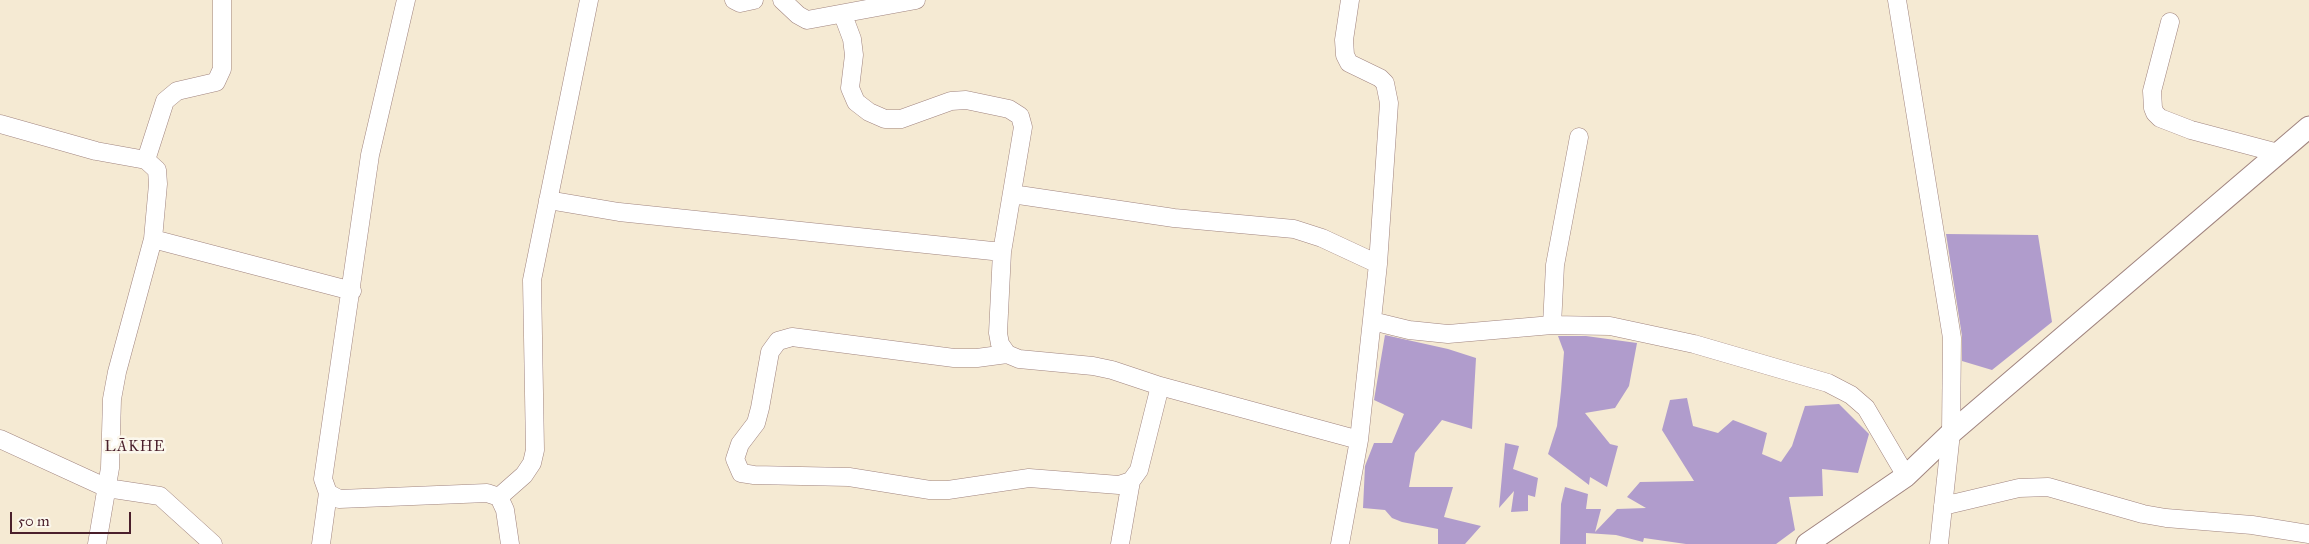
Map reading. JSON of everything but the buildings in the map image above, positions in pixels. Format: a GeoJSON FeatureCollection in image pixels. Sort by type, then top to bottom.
{"type":"FeatureCollection","features":[{"type":"Feature","properties":{"kind":"main road"},"geometry":{"type":"LineString","coordinates":[[1807,544],[1906,476],[1951,433],[2309,126]]}},
{"type":"Feature","properties":{"kind":"street"},"geometry":{"type":"LineString","coordinates":[[146,160],[165,101],[177,91],[216,82],[222,69],[222,0]]}},
{"type":"Feature","properties":{"kind":"street"},"geometry":{"type":"LineString","coordinates":[[322,544],[328,493],[323,478],[352,291],[370,155],[406,0]]}},
{"type":"Feature","properties":{"kind":"street"},"geometry":{"type":"LineString","coordinates":[[499,497],[524,475],[532,463],[536,450],[532,280],[589,0]]}},
{"type":"Feature","properties":{"kind":"street"},"geometry":{"type":"LineString","coordinates":[[734,0],[740,3],[754,0]]}},
{"type":"Feature","properties":{"kind":"street"},"geometry":{"type":"LineString","coordinates":[[782,0],[798,15],[807,20],[844,15],[916,0]]}},
{"type":"Feature","properties":{"kind":"street"},"geometry":{"type":"LineString","coordinates":[[1340,544],[1359,440],[1372,321],[1378,264],[1388,93],[1385,83],[1380,78],[1354,66],[1347,59],[1344,40],[1350,0]]}},
{"type":"Feature","properties":{"kind":"street"},"geometry":{"type":"LineString","coordinates":[[1897,0],[1952,338],[1951,433],[1939,544]]}},
{"type":"Feature","properties":{"kind":"street"},"geometry":{"type":"LineString","coordinates":[[844,15],[852,39],[854,55],[850,88],[856,102],[869,112],[885,119],[901,119],[951,101],[966,100],[1009,109],[1020,116],[1023,127],[1002,252],[998,334],[1000,344],[1007,354]]}},
{"type":"Feature","properties":{"kind":"street"},"geometry":{"type":"LineString","coordinates":[[2170,22],[2152,91],[2155,113],[2160,118],[2191,130],[2278,153]]}},
{"type":"Feature","properties":{"kind":"street"},"geometry":{"type":"LineString","coordinates":[[0,124],[96,151],[146,160],[157,170],[158,184],[154,239],[117,372],[112,399],[110,468],[97,544]]}},
{"type":"Feature","properties":{"kind":"street"},"geometry":{"type":"LineString","coordinates":[[1552,325],[1555,265],[1578,137]]}},
{"type":"Feature","properties":{"kind":"street"},"geometry":{"type":"LineString","coordinates":[[1012,194],[1174,218],[1294,229],[1322,238],[1378,264]]}},
{"type":"Feature","properties":{"kind":"street"},"geometry":{"type":"LineString","coordinates":[[548,200],[619,212],[1002,252]]}},
{"type":"Feature","properties":{"kind":"street"},"geometry":{"type":"LineString","coordinates":[[154,239],[352,291]]}},
{"type":"Feature","properties":{"kind":"street"},"geometry":{"type":"LineString","coordinates":[[1372,321],[1409,330],[1448,334],[1552,325],[1610,326],[1694,344],[1842,389],[1851,394],[1866,408],[1906,476]]}},
{"type":"Feature","properties":{"kind":"street"},"geometry":{"type":"LineString","coordinates":[[1131,481],[1119,485],[1029,478],[948,490],[930,490],[849,477],[754,475],[741,473],[735,459],[740,444],[756,423],[770,352],[778,341],[792,337],[954,358],[977,358],[1007,354],[1019,359],[1093,366],[1359,440]]}},
{"type":"Feature","properties":{"kind":"street"},"geometry":{"type":"LineString","coordinates":[[1120,544],[1131,481],[1140,470],[1160,386]]}},
{"type":"Feature","properties":{"kind":"street"},"geometry":{"type":"LineString","coordinates":[[0,439],[107,488],[160,496],[213,544]]}},
{"type":"Feature","properties":{"kind":"street"},"geometry":{"type":"LineString","coordinates":[[1943,506],[2019,488],[2048,487],[2144,514],[2166,518],[2252,524],[2309,534]]}},
{"type":"Feature","properties":{"kind":"street"},"geometry":{"type":"LineString","coordinates":[[328,493],[339,499],[487,493],[499,497],[505,510],[510,544]]}},
{"type":"Feature","properties":{"kind":"district","name":"LĀKHE"},"geometry":{"type":"Point","coordinates":[135,447]}}]}
